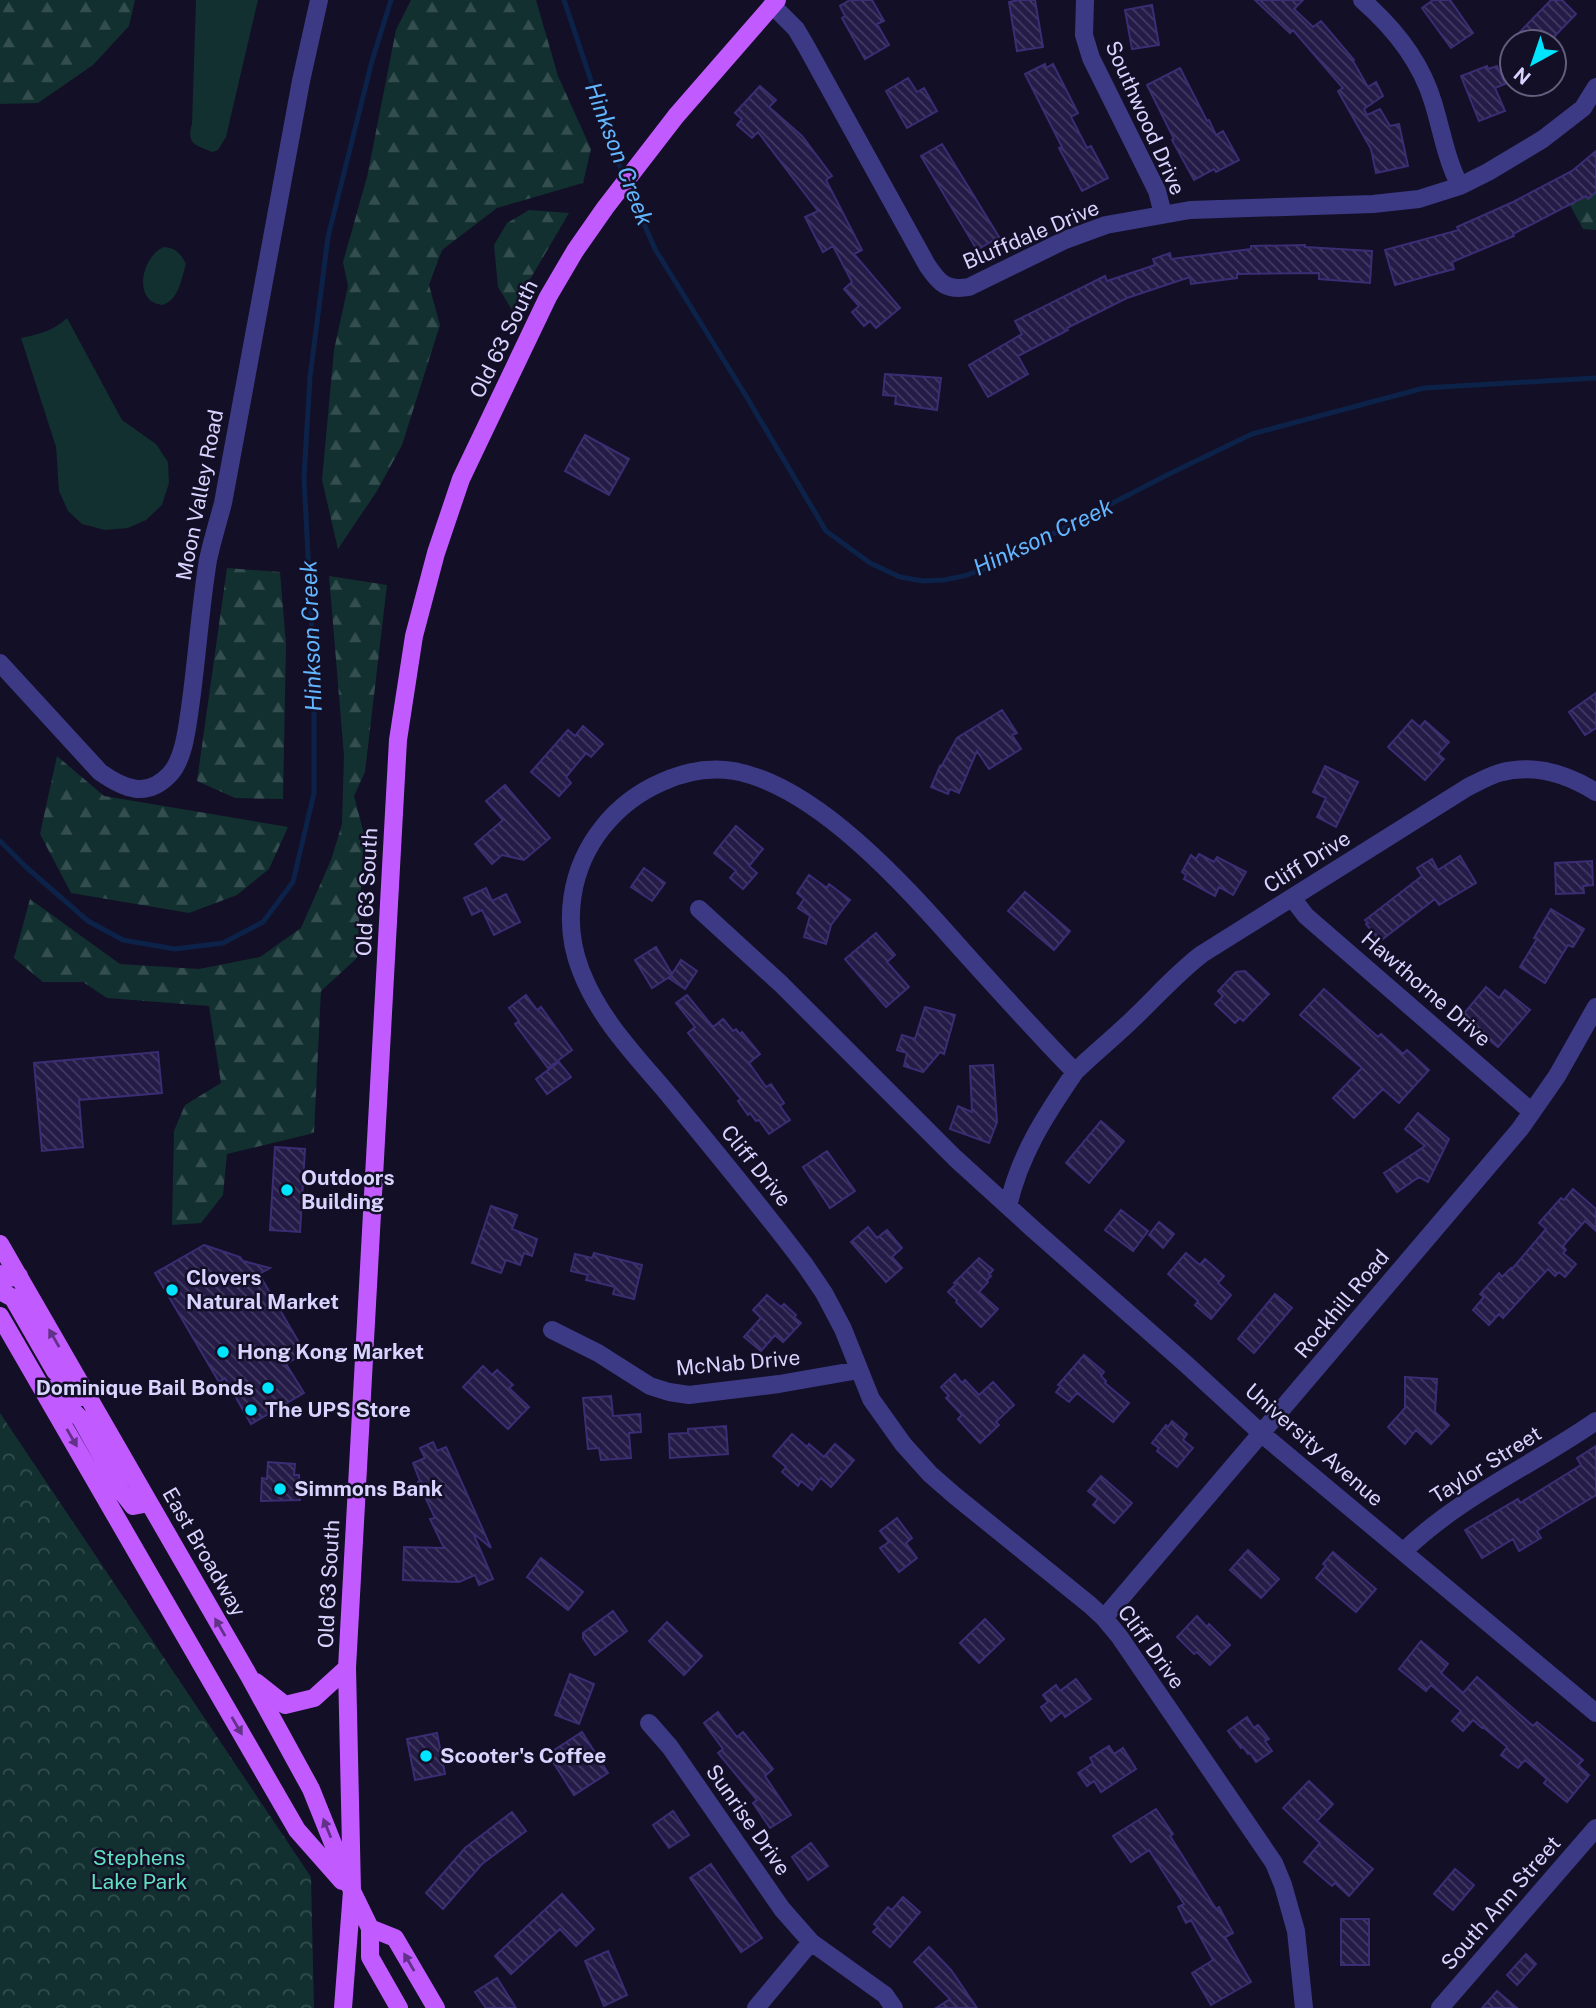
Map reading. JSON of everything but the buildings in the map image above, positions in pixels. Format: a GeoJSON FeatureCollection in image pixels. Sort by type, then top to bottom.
{"type":"FeatureCollection","features":[{"type":"Feature","properties":{"kind":"main road","name":"Old 63 South"},"geometry":{"type":"LineString","coordinates":[[343,2008],[352,1891],[347,1668],[398,740],[414,636],[436,553],[461,479],[548,297],[605,208],[676,116],[774,3]]}},
{"type":"Feature","properties":{"kind":"main road","name":"East Broadway"},"geometry":{"type":"LineString","coordinates":[[0,1244],[249,1676],[311,1789],[352,1891],[370,1928],[370,1956],[399,2008]]}},
{"type":"Feature","properties":{"kind":"main road"},"geometry":{"type":"LineString","coordinates":[[0,1274],[5,1279],[19,1276]]}},
{"type":"Feature","properties":{"kind":"main road"},"geometry":{"type":"LineString","coordinates":[[0,1292],[13,1298],[55,1371],[95,1409]]}},
{"type":"Feature","properties":{"kind":"main road","name":"East Broadway"},"geometry":{"type":"LineString","coordinates":[[0,1316],[297,1829],[352,1891]]}},
{"type":"Feature","properties":{"kind":"main road"},"geometry":{"type":"LineString","coordinates":[[34,1372],[81,1419],[122,1492],[133,1506],[149,1503]]}},
{"type":"Feature","properties":{"kind":"main road"},"geometry":{"type":"LineString","coordinates":[[249,1676],[285,1705],[314,1698],[347,1668]]}},
{"type":"Feature","properties":{"kind":"main road"},"geometry":{"type":"LineString","coordinates":[[370,1928],[395,1938],[436,2008]]}},
{"type":"Feature","properties":{"kind":"street","name":"Moon Valley Road"},"geometry":{"type":"LineString","coordinates":[[0,663],[100,772],[118,784],[139,790],[155,786],[172,772],[184,743],[208,559],[223,503],[301,81],[319,0]]}},
{"type":"Feature","properties":{"kind":"street","name":"Southwood Drive"},"geometry":{"type":"LineString","coordinates":[[1084,0],[1084,35],[1091,58],[1157,191],[1163,214]]}},
{"type":"Feature","properties":{"kind":"street"},"geometry":{"type":"LineString","coordinates":[[1362,0],[1398,37],[1421,73],[1433,102],[1452,170],[1460,186]]}},
{"type":"Feature","properties":{"kind":"street","name":"Bluffdale Drive"},"geometry":{"type":"LineString","coordinates":[[774,3],[796,29],[935,278],[945,286],[959,289],[969,287],[1087,231],[1106,225],[1190,210],[1373,204],[1419,199],[1460,186],[1543,139],[1583,108],[1596,87]]}},
{"type":"Feature","properties":{"kind":"street","name":"Cliff Drive"},"geometry":{"type":"LineString","coordinates":[[1075,1072],[888,870],[841,828],[799,797],[776,785],[733,771],[712,769],[676,775],[629,801],[599,832],[581,866],[570,910],[573,947],[591,995],[631,1050],[805,1265],[843,1329],[871,1399],[886,1422],[930,1474],[1104,1618],[1119,1636],[1273,1863],[1283,1885],[1296,1931],[1304,2008]]}},
{"type":"Feature","properties":{"kind":"street","name":"Cliff Drive"},"geometry":{"type":"LineString","coordinates":[[1007,1206],[1023,1156],[1075,1072],[1186,966],[1220,942],[1468,787],[1498,774],[1517,770],[1558,773],[1596,792]]}},
{"type":"Feature","properties":{"kind":"street","name":"Hawthorne Drive"},"geometry":{"type":"LineString","coordinates":[[1292,898],[1307,916],[1532,1112]]}},
{"type":"Feature","properties":{"kind":"street","name":"University Avenue"},"geometry":{"type":"LineString","coordinates":[[699,909],[740,945],[1007,1206],[1262,1434],[1596,1713]]}},
{"type":"Feature","properties":{"kind":"street","name":"Rockhill Road"},"geometry":{"type":"LineString","coordinates":[[1104,1618],[1483,1174],[1557,1076],[1596,1006]]}},
{"type":"Feature","properties":{"kind":"street","name":"McNab Drive"},"geometry":{"type":"LineString","coordinates":[[552,1330],[598,1353],[650,1386],[689,1395],[859,1370]]}},
{"type":"Feature","properties":{"kind":"street","name":"Taylor Street"},"geometry":{"type":"LineString","coordinates":[[1404,1551],[1454,1510],[1596,1422]]}},
{"type":"Feature","properties":{"kind":"street","name":"Sunrise Drive"},"geometry":{"type":"LineString","coordinates":[[649,1723],[670,1747],[782,1909],[811,1942],[885,1995],[894,2008]]}},
{"type":"Feature","properties":{"kind":"street","name":"South Ann Street"},"geometry":{"type":"LineString","coordinates":[[1440,2008],[1596,1828]]}},
{"type":"Feature","properties":{"kind":"street"},"geometry":{"type":"LineString","coordinates":[[756,2008],[811,1942]]}},
{"type":"Feature","properties":{"kind":"green space"},"geometry":{"type":"Polygon","coordinates":[[[0,0],[135,0],[129,26],[93,65],[38,103],[0,104],[0,0]]]}},
{"type":"Feature","properties":{"kind":"green space"},"geometry":{"type":"Polygon","coordinates":[[[196,0],[258,0],[226,137],[218,150],[212,152],[193,143],[190,136],[196,0]]]}},
{"type":"Feature","properties":{"kind":"green space"},"geometry":{"type":"Polygon","coordinates":[[[411,0],[536,0],[558,76],[591,149],[583,183],[497,208],[442,250],[429,285],[440,325],[402,445],[377,491],[338,549],[322,480],[334,350],[348,286],[343,262],[367,177],[396,30],[411,0]]]}},
{"type":"Feature","properties":{"kind":"green space"},"geometry":{"type":"Polygon","coordinates":[[[1596,167],[1596,230],[1583,229],[1567,200],[1596,167]]]}},
{"type":"Feature","properties":{"kind":"green space"},"geometry":{"type":"Polygon","coordinates":[[[529,210],[569,213],[512,310],[498,287],[494,245],[507,223],[529,210]]]}},
{"type":"Feature","properties":{"kind":"green space"},"geometry":{"type":"Polygon","coordinates":[[[164,247],[178,252],[186,264],[176,294],[162,305],[151,301],[146,295],[143,279],[152,256],[164,247]]]}},
{"type":"Feature","properties":{"kind":"green space"},"geometry":{"type":"Polygon","coordinates":[[[67,318],[122,420],[156,444],[168,462],[169,483],[162,505],[146,520],[128,528],[105,530],[82,524],[68,511],[59,491],[56,447],[21,338],[46,331],[67,318]]]}},
{"type":"Feature","properties":{"kind":"green space"},"geometry":{"type":"Polygon","coordinates":[[[227,568],[280,572],[286,644],[283,799],[235,798],[197,781],[227,568]]]}},
{"type":"Feature","properties":{"kind":"green space"},"geometry":{"type":"Polygon","coordinates":[[[329,576],[387,585],[365,772],[354,796],[364,834],[357,958],[321,991],[314,1133],[227,1154],[223,1195],[201,1223],[172,1225],[174,1131],[185,1105],[221,1083],[209,1006],[107,998],[83,982],[43,982],[14,958],[30,899],[120,964],[199,969],[260,957],[301,928],[331,860],[342,824],[344,756],[329,576]]]}},
{"type":"Feature","properties":{"kind":"green space"},"geometry":{"type":"Polygon","coordinates":[[[57,756],[104,796],[288,827],[269,869],[237,895],[189,913],[71,893],[40,834],[57,756]]]}},
{"type":"Feature","properties":{"kind":"green space","name":"Stephens Lake Park"},"geometry":{"type":"Polygon","coordinates":[[[0,1413],[311,1877],[314,2008],[0,2008],[0,1413]]]}},
{"type":"Feature","properties":{"kind":"waterway","name":"Hinkson Creek"},"geometry":{"type":"LineString","coordinates":[[0,841],[88,921],[123,940],[175,949],[223,943],[263,922],[293,882],[314,793],[314,674],[304,477],[310,377],[328,237],[372,61],[391,0]]}},
{"type":"Feature","properties":{"kind":"waterway","name":"Hinkson Creek"},"geometry":{"type":"LineString","coordinates":[[564,0],[623,176]]}},
{"type":"Feature","properties":{"kind":"waterway","name":"Hinkson Creek"},"geometry":{"type":"LineString","coordinates":[[627,185],[655,249],[826,531],[870,563],[900,577],[923,581],[944,580],[987,568],[1252,434],[1424,388],[1596,378]]}},
{"type":"Feature","properties":{"kind":"place","name":"Outdoors Building"},"geometry":{"type":"Point","coordinates":[287,1190]}},
{"type":"Feature","properties":{"kind":"place","name":"Clovers Natural Market"},"geometry":{"type":"Point","coordinates":[172,1290]}},
{"type":"Feature","properties":{"kind":"place","name":"Hong Kong Market"},"geometry":{"type":"Point","coordinates":[223,1352]}},
{"type":"Feature","properties":{"kind":"place","name":"Dominique Bail Bonds"},"geometry":{"type":"Point","coordinates":[268,1388]}},
{"type":"Feature","properties":{"kind":"place","name":"The UPS Store"},"geometry":{"type":"Point","coordinates":[251,1410]}},
{"type":"Feature","properties":{"kind":"place","name":"Simmons Bank"},"geometry":{"type":"Point","coordinates":[280,1489]}},
{"type":"Feature","properties":{"kind":"place","name":"Scooter's Coffee"},"geometry":{"type":"Point","coordinates":[426,1756]}}]}
